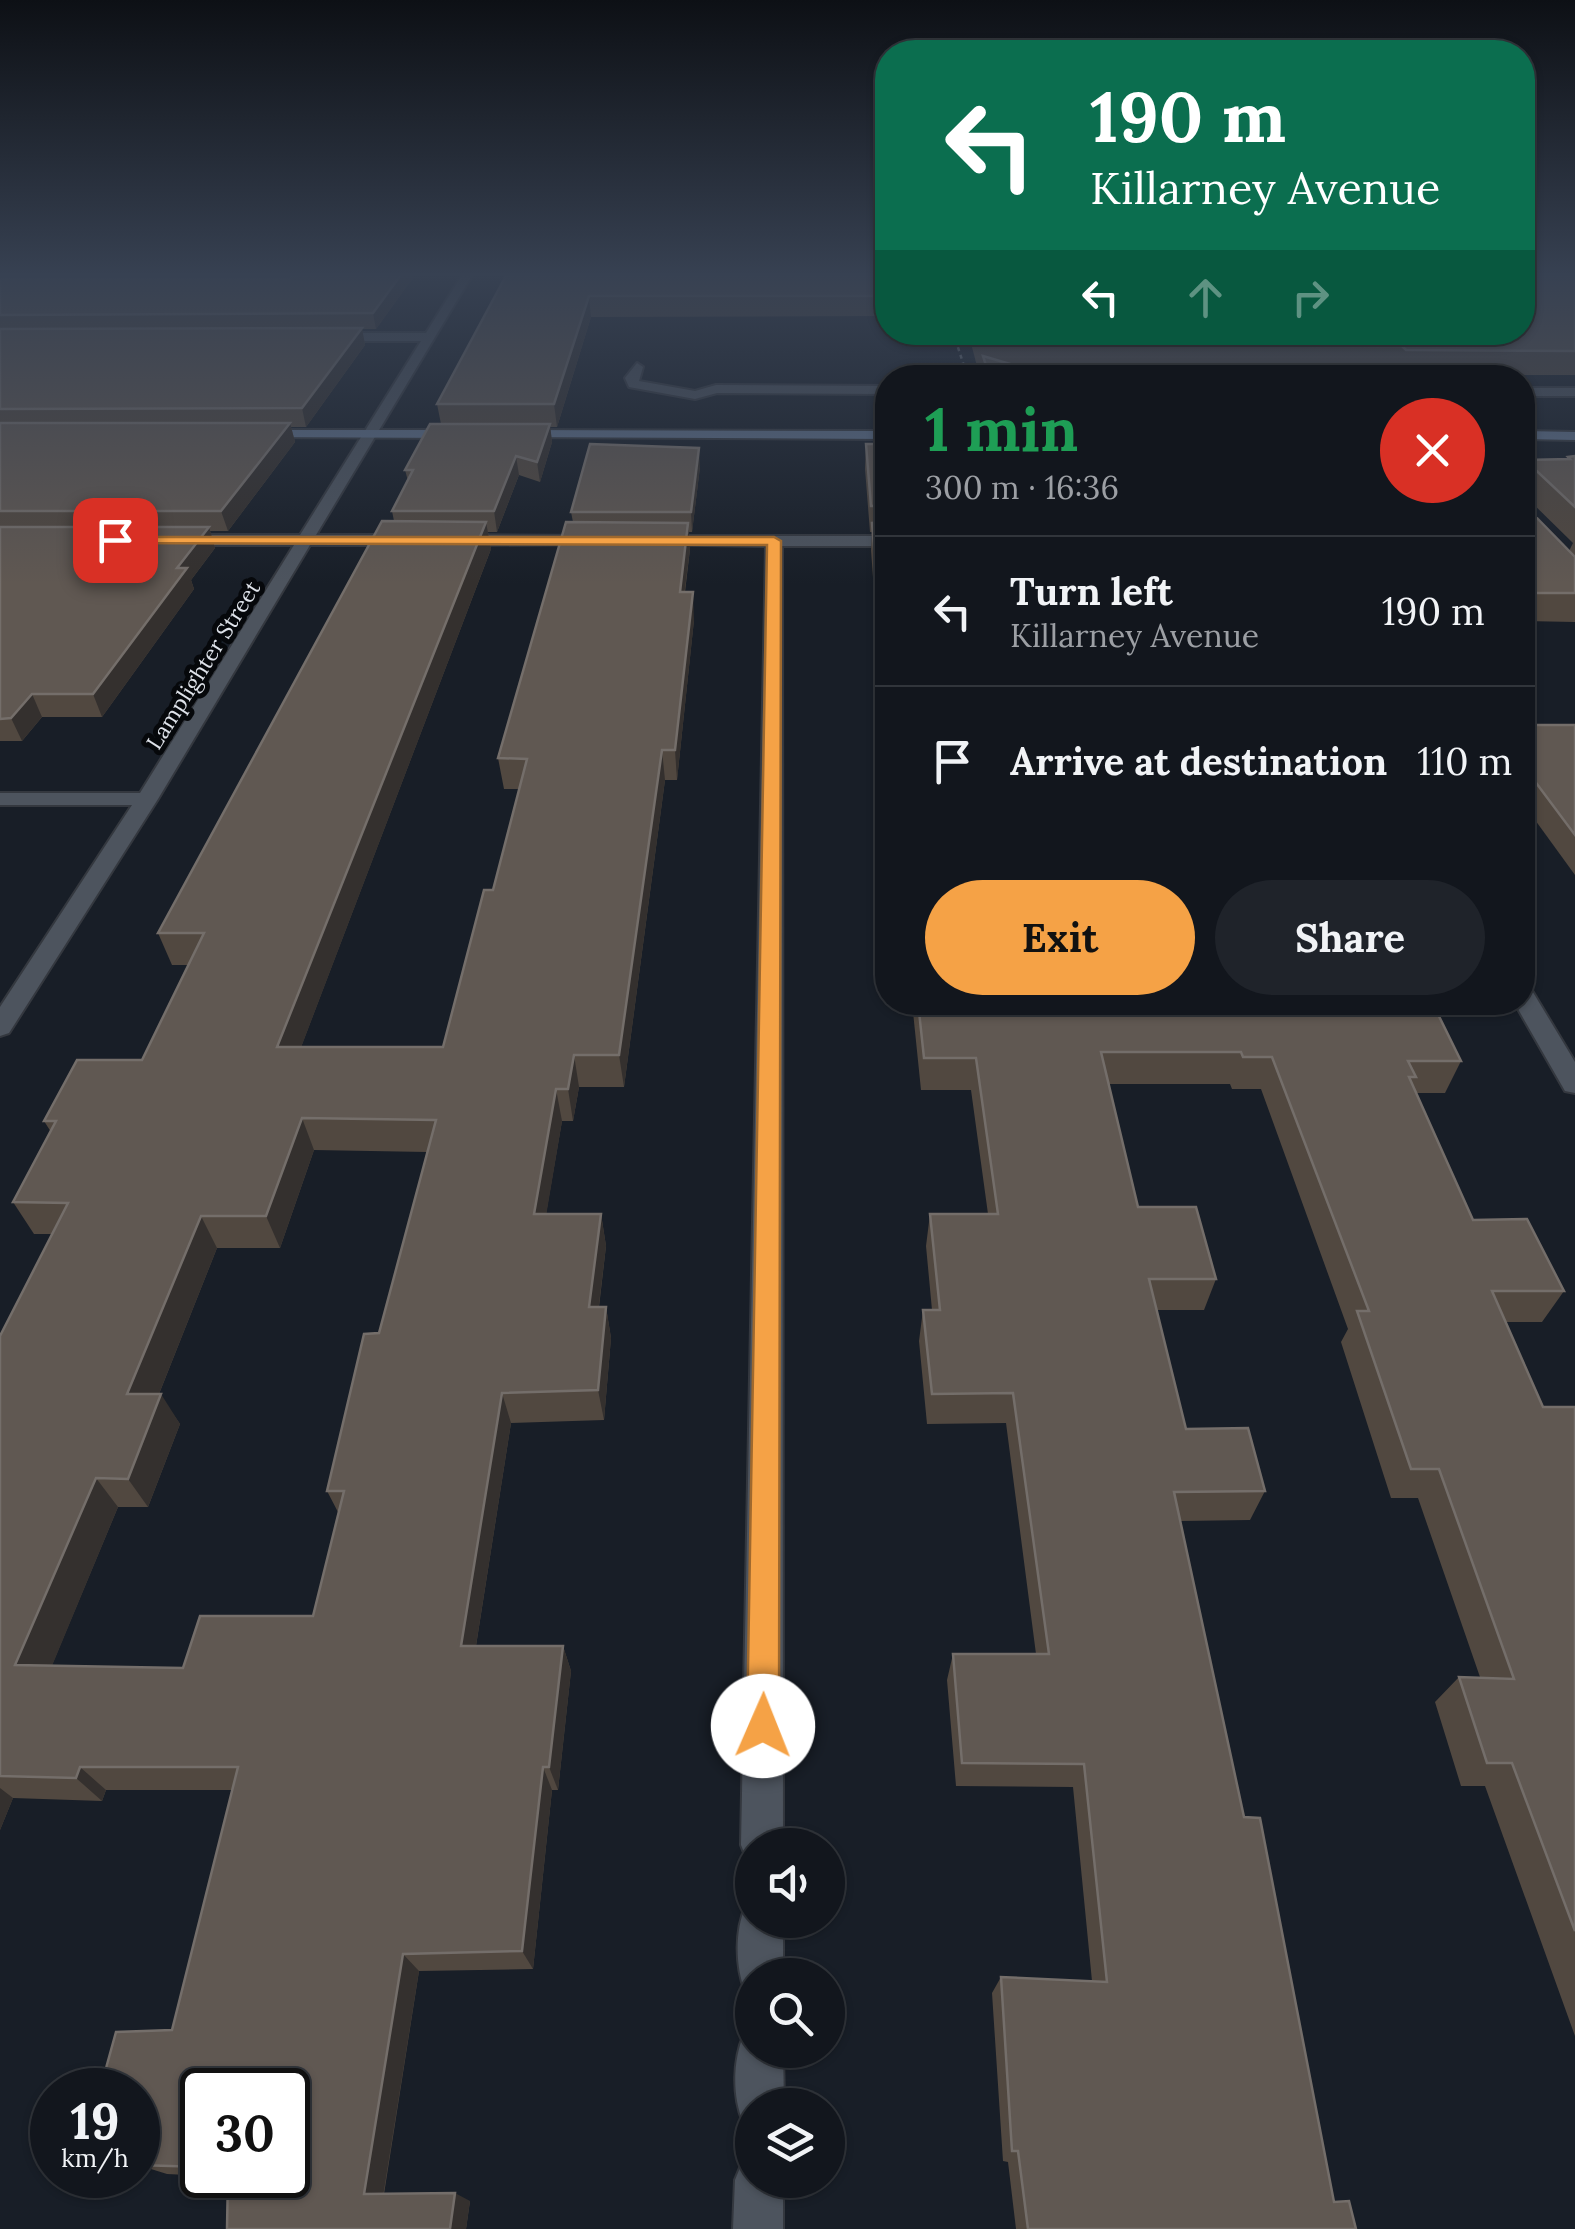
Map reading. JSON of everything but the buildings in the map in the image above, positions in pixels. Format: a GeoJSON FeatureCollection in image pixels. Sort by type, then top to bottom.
{"type":"FeatureCollection","features":[{"type":"Feature","properties":{"kind":"main road"},"geometry":{"type":"LineString","coordinates":[[240,434],[378,421],[469,434]]}},
{"type":"Feature","properties":{"kind":"main road"},"geometry":{"type":"LineString","coordinates":[[489,434],[875,434]]}},
{"type":"Feature","properties":{"kind":"main road"},"geometry":{"type":"LineString","coordinates":[[1535,435],[1575,436]]}},
{"type":"Feature","properties":{"kind":"street","name":"Lamplighter Street"},"geometry":{"type":"LineString","coordinates":[[0,1028],[147,799],[405,376]]}},
{"type":"Feature","properties":{"kind":"street"},"geometry":{"type":"LineString","coordinates":[[632,376],[634,384],[693,400],[716,389],[875,390]]}},
{"type":"Feature","properties":{"kind":"street"},"geometry":{"type":"LineString","coordinates":[[1535,392],[1575,392]]}},
{"type":"Feature","properties":{"kind":"street"},"geometry":{"type":"LineString","coordinates":[[153,540],[618,541]]}},
{"type":"Feature","properties":{"kind":"street"},"geometry":{"type":"LineString","coordinates":[[638,541],[875,541]]}},
{"type":"Feature","properties":{"kind":"street"},"geometry":{"type":"LineString","coordinates":[[762,1828],[774,541]]}},
{"type":"Feature","properties":{"kind":"street"},"geometry":{"type":"LineString","coordinates":[[0,798],[147,799]]}},
{"type":"Feature","properties":{"kind":"street"},"geometry":{"type":"LineString","coordinates":[[1533,1015],[1575,1084]]}},
{"type":"Feature","properties":{"kind":"street"},"geometry":{"type":"LineString","coordinates":[[758,2229],[759,2198]]}},
{"type":"Feature","properties":{"kind":"route"},"geometry":{"type":"LineString","coordinates":[[115,540],[774,541],[763,1726]]}}]}
